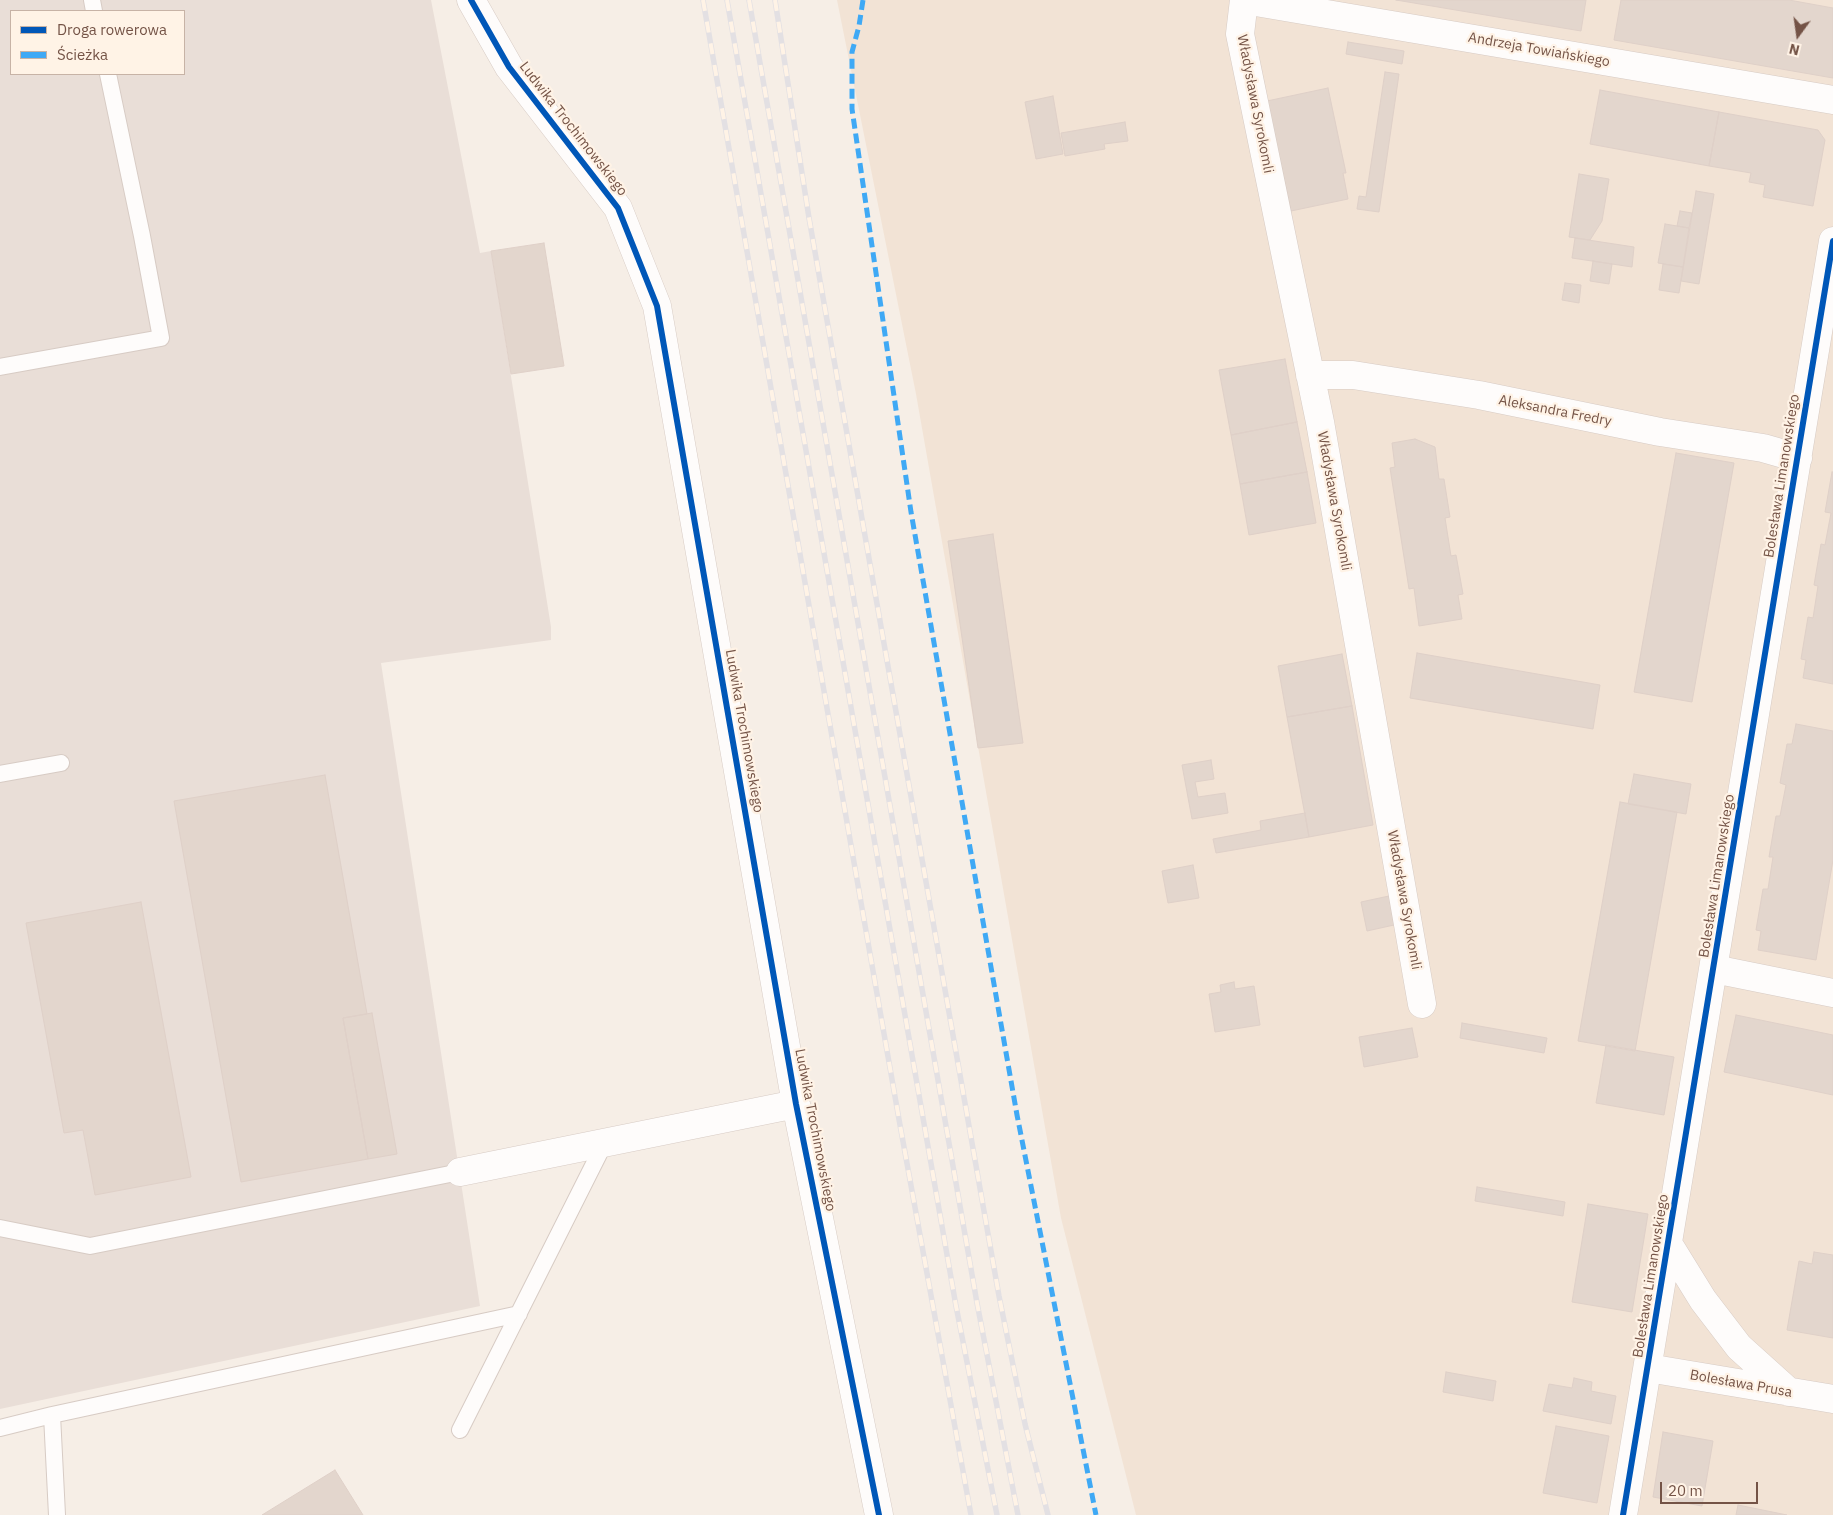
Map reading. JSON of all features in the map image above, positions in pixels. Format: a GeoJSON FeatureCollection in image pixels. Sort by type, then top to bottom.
{"type":"FeatureCollection","features":[{"type":"Feature","properties":{"kind":"street","name":"Ludwika Trochimowskiego"},"geometry":{"type":"LineString","coordinates":[[471,0],[509,68],[618,208],[657,306],[796,1104],[879,1515]]}},
{"type":"Feature","properties":{"kind":"street","name":"Andrzeja Towiańskiego"},"geometry":{"type":"LineString","coordinates":[[1244,0],[1833,100]]}},
{"type":"Feature","properties":{"kind":"street","name":"Władysława Syrokomli"},"geometry":{"type":"LineString","coordinates":[[1244,0],[1240,34],[1320,422],[1422,1004]]}},
{"type":"Feature","properties":{"kind":"street","name":"Bolesława Limanowskiego"},"geometry":{"type":"LineString","coordinates":[[1623,1515],[1833,241]]}},
{"type":"Feature","properties":{"kind":"street","name":"Aleksandra Fredry"},"geometry":{"type":"LineString","coordinates":[[1310,375],[1353,375],[1479,395],[1660,432],[1764,448],[1798,458]]}},
{"type":"Feature","properties":{"kind":"street"},"geometry":{"type":"LineString","coordinates":[[1714,969],[1833,993]]}},
{"type":"Feature","properties":{"kind":"street"},"geometry":{"type":"LineString","coordinates":[[460,1172],[796,1104]]}},
{"type":"Feature","properties":{"kind":"street"},"geometry":{"type":"LineString","coordinates":[[1669,1245],[1703,1300],[1738,1347],[1789,1392]]}},
{"type":"Feature","properties":{"kind":"street","name":"Bolesława Prusa"},"geometry":{"type":"LineString","coordinates":[[1648,1368],[1833,1399]]}},
{"type":"Feature","properties":{"kind":"lane"},"geometry":{"type":"LineString","coordinates":[[0,367],[161,338],[108,75]]}},
{"type":"Feature","properties":{"kind":"lane"},"geometry":{"type":"LineString","coordinates":[[0,774],[61,762]]}},
{"type":"Feature","properties":{"kind":"lane"},"geometry":{"type":"LineString","coordinates":[[460,1430],[605,1142]]}},
{"type":"Feature","properties":{"kind":"lane"},"geometry":{"type":"LineString","coordinates":[[0,1228],[90,1246],[460,1172]]}},
{"type":"Feature","properties":{"kind":"lane"},"geometry":{"type":"LineString","coordinates":[[0,1428],[52,1415],[519,1314]]}},
{"type":"Feature","properties":{"kind":"lane"},"geometry":{"type":"LineString","coordinates":[[52,1415],[57,1515]]}},
{"type":"Feature","properties":{"kind":"shaded area"},"geometry":{"type":"Polygon","coordinates":[[[0,0],[431,0],[480,253],[491,251],[551,627],[551,640],[381,663],[480,1306],[0,1409],[0,0]]]}},
{"type":"Feature","properties":{"kind":"shaded area"},"geometry":{"type":"Polygon","coordinates":[[[837,0],[1833,0],[1833,1515],[1136,1515],[1061,1218],[916,394],[837,0]]]}},
{"type":"Feature","properties":{"kind":"building"},"geometry":{"type":"Polygon","coordinates":[[[1396,0],[1586,0],[1581,31],[1396,0]]]}},
{"type":"Feature","properties":{"kind":"building"},"geometry":{"type":"Polygon","coordinates":[[[1621,0],[1789,0],[1833,8],[1833,78],[1614,40],[1621,0]]]}},
{"type":"Feature","properties":{"kind":"building"},"geometry":{"type":"Polygon","coordinates":[[[1348,42],[1404,51],[1402,64],[1346,54],[1348,42]]]}},
{"type":"Feature","properties":{"kind":"building"},"geometry":{"type":"Polygon","coordinates":[[[1385,72],[1399,74],[1379,212],[1357,209],[1359,196],[1366,197],[1385,72]]]}},
{"type":"Feature","properties":{"kind":"building"},"geometry":{"type":"Polygon","coordinates":[[[1328,88],[1346,173],[1343,173],[1348,199],[1291,211],[1267,101],[1328,88]]]}},
{"type":"Feature","properties":{"kind":"building"},"geometry":{"type":"Polygon","coordinates":[[[1600,90],[1719,112],[1709,166],[1590,144],[1600,90]]]}},
{"type":"Feature","properties":{"kind":"building"},"geometry":{"type":"Polygon","coordinates":[[[1053,96],[1063,154],[1036,159],[1025,102],[1053,96]]]}},
{"type":"Feature","properties":{"kind":"building"},"geometry":{"type":"Polygon","coordinates":[[[1719,112],[1818,130],[1825,140],[1813,206],[1763,197],[1765,185],[1749,182],[1751,173],[1709,166],[1719,112]]]}},
{"type":"Feature","properties":{"kind":"building"},"geometry":{"type":"Polygon","coordinates":[[[1125,122],[1128,141],[1104,144],[1105,149],[1065,156],[1061,133],[1125,122]]]}},
{"type":"Feature","properties":{"kind":"building"},"geometry":{"type":"Polygon","coordinates":[[[1579,174],[1609,179],[1602,221],[1590,240],[1569,237],[1579,174]]]}},
{"type":"Feature","properties":{"kind":"building"},"geometry":{"type":"Polygon","coordinates":[[[1696,191],[1714,194],[1699,284],[1681,281],[1696,191]]]}},
{"type":"Feature","properties":{"kind":"building"},"geometry":{"type":"Polygon","coordinates":[[[1680,211],[1692,213],[1689,228],[1677,226],[1680,211]]]}},
{"type":"Feature","properties":{"kind":"building"},"geometry":{"type":"Polygon","coordinates":[[[1665,224],[1689,228],[1683,267],[1658,263],[1665,224]]]}},
{"type":"Feature","properties":{"kind":"building"},"geometry":{"type":"Polygon","coordinates":[[[1575,238],[1634,247],[1632,267],[1572,258],[1575,238]]]}},
{"type":"Feature","properties":{"kind":"building"},"geometry":{"type":"Polygon","coordinates":[[[544,243],[564,366],[511,374],[491,251],[544,243]]]}},
{"type":"Feature","properties":{"kind":"building"},"geometry":{"type":"Polygon","coordinates":[[[1593,261],[1612,264],[1609,284],[1590,281],[1593,261]]]}},
{"type":"Feature","properties":{"kind":"building"},"geometry":{"type":"Polygon","coordinates":[[[1663,264],[1683,267],[1679,293],[1659,290],[1663,264]]]}},
{"type":"Feature","properties":{"kind":"building"},"geometry":{"type":"Polygon","coordinates":[[[1565,283],[1581,285],[1579,303],[1562,300],[1565,283]]]}},
{"type":"Feature","properties":{"kind":"building"},"geometry":{"type":"Polygon","coordinates":[[[1285,359],[1297,422],[1231,435],[1219,370],[1285,359]]]}},
{"type":"Feature","properties":{"kind":"building"},"geometry":{"type":"Polygon","coordinates":[[[1297,422],[1307,472],[1240,484],[1231,435],[1297,422]]]}},
{"type":"Feature","properties":{"kind":"building"},"geometry":{"type":"Polygon","coordinates":[[[1415,439],[1435,447],[1439,479],[1444,479],[1450,517],[1445,518],[1451,556],[1456,555],[1463,594],[1458,595],[1462,619],[1419,626],[1414,588],[1409,589],[1390,468],[1395,467],[1392,443],[1415,439]]]}},
{"type":"Feature","properties":{"kind":"building"},"geometry":{"type":"Polygon","coordinates":[[[1676,453],[1734,463],[1692,702],[1634,692],[1676,453]]]}},
{"type":"Feature","properties":{"kind":"building"},"geometry":{"type":"Polygon","coordinates":[[[1307,472],[1316,523],[1249,535],[1240,484],[1307,472]]]}},
{"type":"Feature","properties":{"kind":"building"},"geometry":{"type":"Polygon","coordinates":[[[1832,472],[1833,684],[1803,678],[1806,660],[1801,659],[1808,617],[1813,618],[1818,586],[1814,585],[1821,544],[1825,545],[1831,513],[1825,512],[1832,472]]]}},
{"type":"Feature","properties":{"kind":"building"},"geometry":{"type":"Polygon","coordinates":[[[993,534],[1023,743],[978,748],[948,541],[993,534]]]}},
{"type":"Feature","properties":{"kind":"building"},"geometry":{"type":"Polygon","coordinates":[[[1417,653],[1600,685],[1593,729],[1410,698],[1417,653]]]}},
{"type":"Feature","properties":{"kind":"building"},"geometry":{"type":"Polygon","coordinates":[[[1342,654],[1352,706],[1287,717],[1278,666],[1342,654]]]}},
{"type":"Feature","properties":{"kind":"building"},"geometry":{"type":"Polygon","coordinates":[[[1352,706],[1373,825],[1309,837],[1287,717],[1352,706]]]}},
{"type":"Feature","properties":{"kind":"building"},"geometry":{"type":"Polygon","coordinates":[[[1796,724],[1833,731],[1833,860],[1816,960],[1758,950],[1761,931],[1756,930],[1763,889],[1768,889],[1773,857],[1769,857],[1776,816],[1780,816],[1786,785],[1780,783],[1787,744],[1792,744],[1796,724]]]}},
{"type":"Feature","properties":{"kind":"building"},"geometry":{"type":"Polygon","coordinates":[[[1211,760],[1214,779],[1195,782],[1198,797],[1225,793],[1228,813],[1192,819],[1182,765],[1211,760]]]}},
{"type":"Feature","properties":{"kind":"building"},"geometry":{"type":"Polygon","coordinates":[[[1634,774],[1691,784],[1686,814],[1628,804],[1634,774]]]}},
{"type":"Feature","properties":{"kind":"building"},"geometry":{"type":"Polygon","coordinates":[[[325,775],[367,1014],[343,1018],[368,1159],[241,1182],[174,801],[325,775]]]}},
{"type":"Feature","properties":{"kind":"building"},"geometry":{"type":"Polygon","coordinates":[[[1620,802],[1677,812],[1635,1051],[1578,1041],[1620,802]]]}},
{"type":"Feature","properties":{"kind":"building"},"geometry":{"type":"Polygon","coordinates":[[[1305,813],[1309,837],[1216,853],[1213,839],[1261,830],[1260,821],[1305,813]]]}},
{"type":"Feature","properties":{"kind":"building"},"geometry":{"type":"Polygon","coordinates":[[[1193,865],[1199,898],[1168,903],[1162,871],[1193,865]]]}},
{"type":"Feature","properties":{"kind":"building"},"geometry":{"type":"Polygon","coordinates":[[[1389,896],[1394,925],[1367,931],[1361,902],[1389,896]]]}},
{"type":"Feature","properties":{"kind":"building"},"geometry":{"type":"Polygon","coordinates":[[[141,902],[191,1177],[95,1195],[83,1130],[64,1133],[26,923],[141,902]]]}},
{"type":"Feature","properties":{"kind":"building"},"geometry":{"type":"Polygon","coordinates":[[[1234,982],[1235,989],[1254,986],[1260,1025],[1215,1032],[1209,994],[1221,992],[1220,985],[1234,982]]]}},
{"type":"Feature","properties":{"kind":"building"},"geometry":{"type":"Polygon","coordinates":[[[372,1013],[397,1154],[368,1159],[343,1018],[372,1013]]]}},
{"type":"Feature","properties":{"kind":"building"},"geometry":{"type":"Polygon","coordinates":[[[1736,1015],[1833,1035],[1833,1095],[1724,1072],[1736,1015]]]}},
{"type":"Feature","properties":{"kind":"building"},"geometry":{"type":"Polygon","coordinates":[[[1462,1023],[1547,1038],[1544,1053],[1460,1038],[1462,1023]]]}},
{"type":"Feature","properties":{"kind":"building"},"geometry":{"type":"Polygon","coordinates":[[[1412,1028],[1418,1057],[1364,1067],[1359,1037],[1412,1028]]]}},
{"type":"Feature","properties":{"kind":"building"},"geometry":{"type":"Polygon","coordinates":[[[1606,1045],[1674,1057],[1664,1115],[1596,1103],[1606,1045]]]}},
{"type":"Feature","properties":{"kind":"building"},"geometry":{"type":"Polygon","coordinates":[[[1477,1187],[1565,1202],[1563,1216],[1475,1201],[1477,1187]]]}},
{"type":"Feature","properties":{"kind":"building"},"geometry":{"type":"Polygon","coordinates":[[[1588,1204],[1648,1214],[1632,1312],[1572,1302],[1588,1204]]]}},
{"type":"Feature","properties":{"kind":"building"},"geometry":{"type":"Polygon","coordinates":[[[1814,1252],[1833,1255],[1833,1338],[1787,1330],[1799,1261],[1812,1264],[1814,1252]]]}},
{"type":"Feature","properties":{"kind":"building"},"geometry":{"type":"Polygon","coordinates":[[[1446,1372],[1496,1381],[1493,1401],[1443,1392],[1446,1372]]]}},
{"type":"Feature","properties":{"kind":"building"},"geometry":{"type":"Polygon","coordinates":[[[1574,1378],[1592,1382],[1591,1391],[1616,1396],[1611,1424],[1543,1411],[1549,1384],[1572,1388],[1574,1378]]]}},
{"type":"Feature","properties":{"kind":"building"},"geometry":{"type":"Polygon","coordinates":[[[1556,1426],[1609,1436],[1597,1503],[1543,1493],[1556,1426]]]}},
{"type":"Feature","properties":{"kind":"building"},"geometry":{"type":"Polygon","coordinates":[[[1663,1432],[1713,1441],[1702,1506],[1653,1497],[1663,1432]]]}},
{"type":"Feature","properties":{"kind":"building"},"geometry":{"type":"Polygon","coordinates":[[[335,1470],[363,1515],[262,1515],[335,1470]]]}},
{"type":"Feature","properties":{"kind":"building"},"geometry":{"type":"Polygon","coordinates":[[[1738,1505],[1787,1515],[1736,1515],[1738,1505]]]}},
{"type":"Feature","properties":{"kind":"railway"},"geometry":{"type":"LineString","coordinates":[[703,0],[900,1125],[971,1515]]}},
{"type":"Feature","properties":{"kind":"railway"},"geometry":{"type":"LineString","coordinates":[[727,0],[956,1306],[997,1515]]}},
{"type":"Feature","properties":{"kind":"railway"},"geometry":{"type":"LineString","coordinates":[[749,0],[977,1303],[1018,1515]]}},
{"type":"Feature","properties":{"kind":"railway"},"geometry":{"type":"LineString","coordinates":[[775,0],[809,218],[999,1296],[1025,1424],[1048,1515]]}},
{"type":"Feature","properties":{"kind":"marked path"},"geometry":{"type":"LineString","coordinates":[[863,0],[852,52],[852,109],[911,512],[1017,1115],[1096,1515]]}},
{"type":"Feature","properties":{"kind":"cycle path"},"geometry":{"type":"LineString","coordinates":[[471,0],[509,67],[618,208],[657,306],[796,1104],[879,1515]]}},
{"type":"Feature","properties":{"kind":"cycle path"},"geometry":{"type":"LineString","coordinates":[[1623,1515],[1833,241]]}}]}
